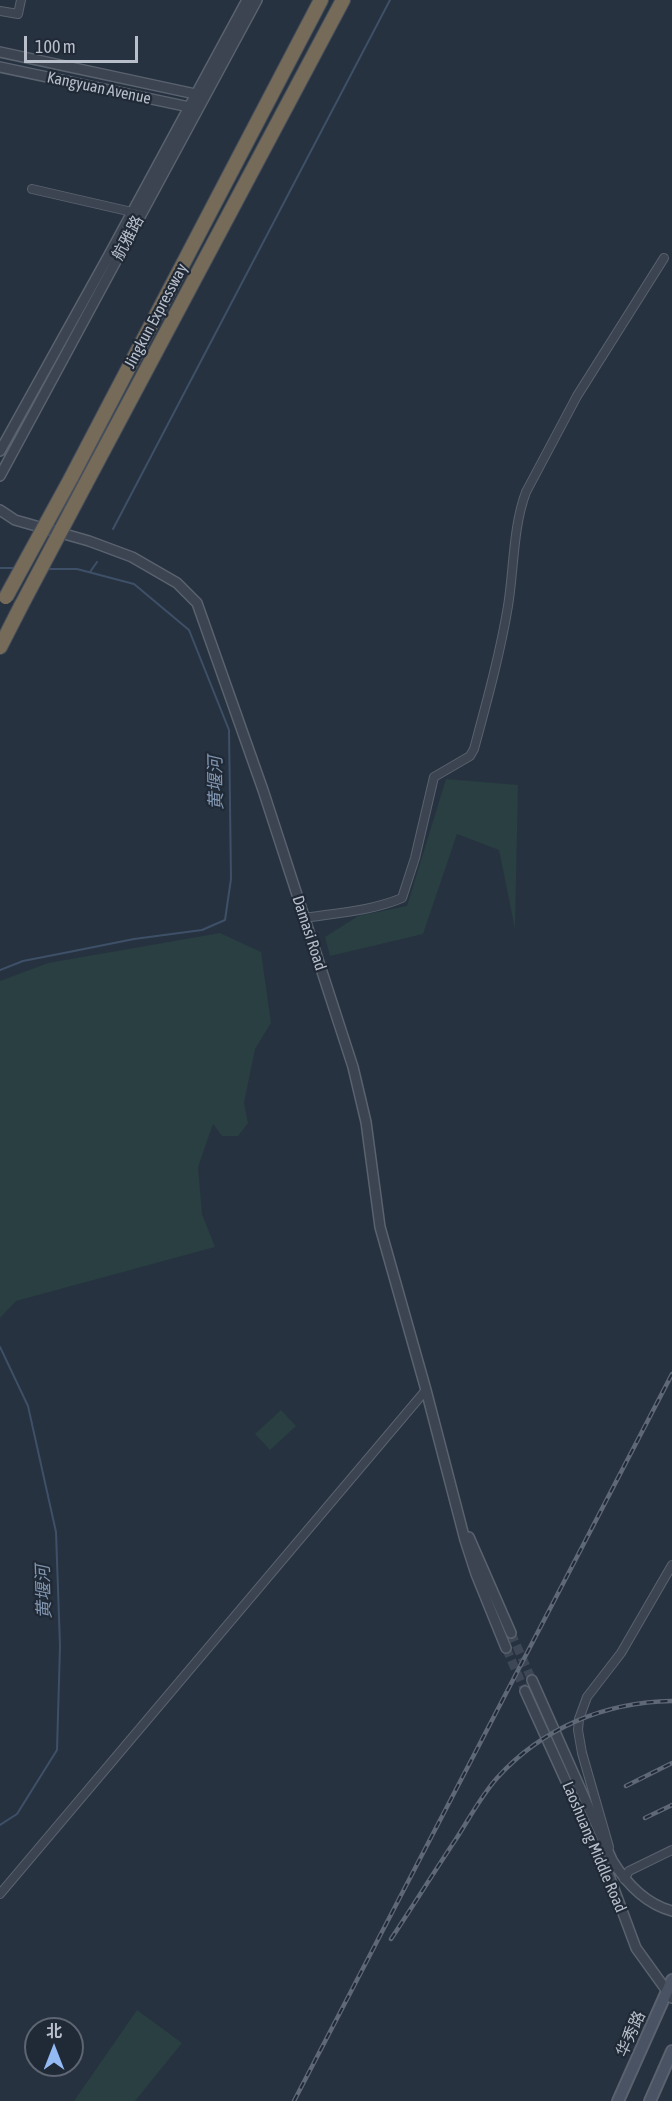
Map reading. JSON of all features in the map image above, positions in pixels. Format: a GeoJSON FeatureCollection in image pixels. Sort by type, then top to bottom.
{"type":"FeatureCollection","features":[{"type":"Feature","properties":{"kind":"highway","name":"Jingkun Expressway"},"geometry":{"type":"LineString","coordinates":[[3,602],[71,478],[321,0]]}},
{"type":"Feature","properties":{"kind":"highway","name":"Jingkun Expressway"},"geometry":{"type":"LineString","coordinates":[[0,647],[343,0]]}},
{"type":"Feature","properties":{"kind":"main road","name":"华秀路"},"geometry":{"type":"LineString","coordinates":[[618,2101],[669,1995],[672,1980]]}},
{"type":"Feature","properties":{"kind":"main road"},"geometry":{"type":"LineString","coordinates":[[650,2101],[672,2051]]}},
{"type":"Feature","properties":{"kind":"street"},"geometry":{"type":"LineString","coordinates":[[0,11],[18,15],[21,0]]}},
{"type":"Feature","properties":{"kind":"street","name":"航雅路"},"geometry":{"type":"LineString","coordinates":[[0,476],[200,95],[247,0]]}},
{"type":"Feature","properties":{"kind":"street","name":"航雅路"},"geometry":{"type":"LineString","coordinates":[[200,95],[257,0]]}},
{"type":"Feature","properties":{"kind":"street"},"geometry":{"type":"LineString","coordinates":[[0,52],[200,95]]}},
{"type":"Feature","properties":{"kind":"street","name":"Kangyuan Avenue"},"geometry":{"type":"LineString","coordinates":[[0,67],[193,108]]}},
{"type":"Feature","properties":{"kind":"street","name":"航雅路"},"geometry":{"type":"LineString","coordinates":[[0,451],[132,212],[193,108]]}},
{"type":"Feature","properties":{"kind":"street"},"geometry":{"type":"LineString","coordinates":[[32,189],[132,212]]}},
{"type":"Feature","properties":{"kind":"street"},"geometry":{"type":"LineString","coordinates":[[304,918],[370,909],[402,898],[415,858],[434,777],[470,756],[474,749],[502,646],[520,509],[526,492],[577,396],[664,258]]}},
{"type":"Feature","properties":{"kind":"street","name":"Damasi Road"},"geometry":{"type":"LineString","coordinates":[[0,510],[15,520],[90,541],[132,557],[177,583],[197,603],[263,790],[353,1067],[366,1122],[380,1227],[426,1390]]}},
{"type":"Feature","properties":{"kind":"street"},"geometry":{"type":"LineString","coordinates":[[426,1390],[476,1574],[506,1648]]}},
{"type":"Feature","properties":{"kind":"street"},"geometry":{"type":"LineString","coordinates":[[0,1894],[426,1390]]}},
{"type":"Feature","properties":{"kind":"street"},"geometry":{"type":"LineString","coordinates":[[457,1510],[511,1633]]}},
{"type":"Feature","properties":{"kind":"street"},"geometry":{"type":"LineString","coordinates":[[612,1860],[605,1827],[582,1754],[578,1730],[579,1719],[588,1697],[621,1653],[672,1565]]}},
{"type":"Feature","properties":{"kind":"street","name":"Laoshuang Middle Road"},"geometry":{"type":"LineString","coordinates":[[532,1680],[612,1860],[624,1879],[656,1905],[672,1911]]}},
{"type":"Feature","properties":{"kind":"street","name":"Laoshuang Middle Road"},"geometry":{"type":"LineString","coordinates":[[525,1691],[613,1886],[636,1948],[669,1995]]}},
{"type":"Feature","properties":{"kind":"street"},"geometry":{"type":"LineString","coordinates":[[624,1879],[629,1871],[672,1850]]}},
{"type":"Feature","properties":{"kind":"green space"},"geometry":{"type":"Polygon","coordinates":[[[446,779],[518,785],[515,929],[499,850],[457,834],[423,934],[330,956],[325,937],[358,916],[407,906],[446,779]]]}},
{"type":"Feature","properties":{"kind":"green space"},"geometry":{"type":"Polygon","coordinates":[[[220,933],[261,952],[271,1023],[255,1049],[244,1103],[248,1123],[238,1136],[222,1136],[213,1124],[198,1167],[202,1214],[215,1247],[16,1301],[0,1318],[0,981],[48,963],[220,933]]]}},
{"type":"Feature","properties":{"kind":"green space"},"geometry":{"type":"Polygon","coordinates":[[[281,1410],[296,1426],[270,1450],[255,1434],[281,1410]]]}},
{"type":"Feature","properties":{"kind":"green space"},"geometry":{"type":"Polygon","coordinates":[[[137,2010],[182,2043],[135,2101],[74,2101],[137,2010]]]}},
{"type":"Feature","properties":{"kind":"waterway"},"geometry":{"type":"LineString","coordinates":[[113,529],[390,0]]}},
{"type":"Feature","properties":{"kind":"waterway"},"geometry":{"type":"LineString","coordinates":[[90,572],[97,562]]}},
{"type":"Feature","properties":{"kind":"waterway","name":"黄堰河"},"geometry":{"type":"LineString","coordinates":[[0,568],[15,568]]}},
{"type":"Feature","properties":{"kind":"waterway","name":"黄堰河"},"geometry":{"type":"LineString","coordinates":[[0,970],[23,961],[134,939],[202,930],[225,920],[231,879],[229,730],[189,630],[134,584],[77,569],[48,569]]}},
{"type":"Feature","properties":{"kind":"waterway","name":"黄堰河"},"geometry":{"type":"LineString","coordinates":[[0,1347],[28,1406],[56,1532],[60,1646],[57,1750],[17,1814],[0,1825]]}},
{"type":"Feature","properties":{"kind":"tunnel"},"geometry":{"type":"LineString","coordinates":[[511,1633],[532,1680]]}},
{"type":"Feature","properties":{"kind":"tunnel"},"geometry":{"type":"LineString","coordinates":[[506,1648],[525,1691]]}},
{"type":"Feature","properties":{"kind":"railway"},"geometry":{"type":"LineString","coordinates":[[294,2101],[672,1374]]}},
{"type":"Feature","properties":{"kind":"railway"},"geometry":{"type":"LineString","coordinates":[[391,1939],[486,1792],[515,1760],[554,1732],[576,1721],[623,1706],[672,1701]]}},
{"type":"Feature","properties":{"kind":"railway"},"geometry":{"type":"LineString","coordinates":[[626,1786],[672,1763]]}},
{"type":"Feature","properties":{"kind":"railway"},"geometry":{"type":"LineString","coordinates":[[645,1818],[672,1805]]}}]}
